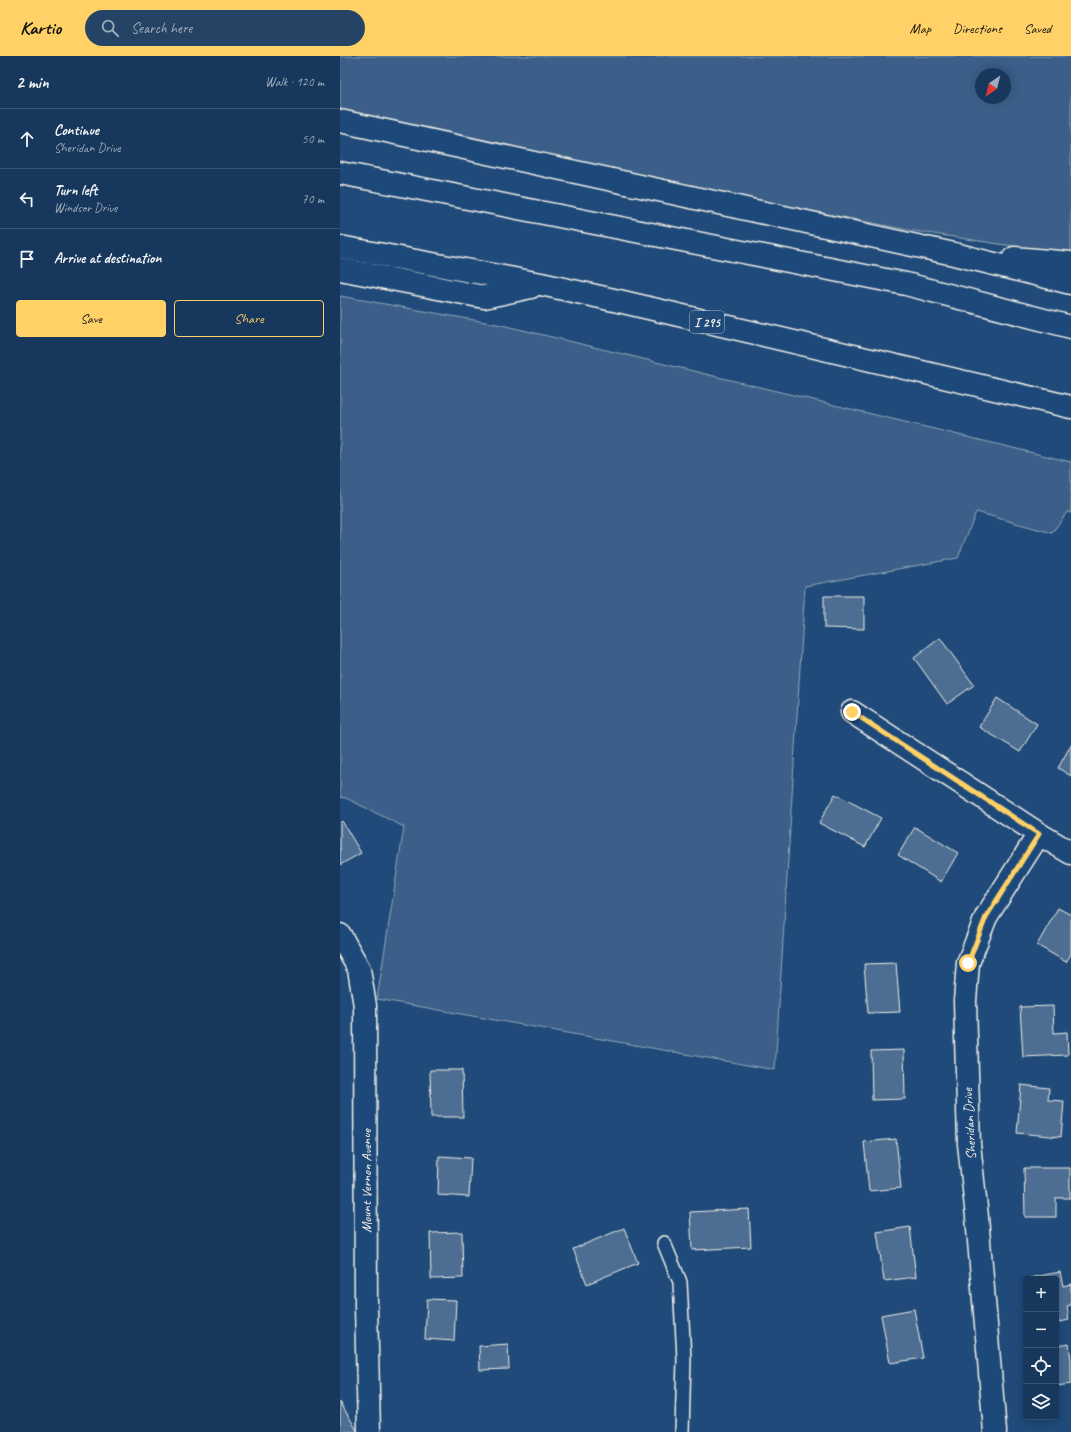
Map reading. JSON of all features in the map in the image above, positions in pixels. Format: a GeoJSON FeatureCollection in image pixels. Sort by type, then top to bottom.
{"type":"FeatureCollection","features":[{"type":"Feature","properties":{"kind":"main road"},"geometry":{"type":"LineString","coordinates":[[340,121],[954,254],[1071,283]]}},
{"type":"Feature","properties":{"kind":"main road"},"geometry":{"type":"LineString","coordinates":[[340,173],[906,284],[1071,327]]}},
{"type":"Feature","properties":{"kind":"main road","name":"I 295"},"geometry":{"type":"LineString","coordinates":[[340,247],[541,284],[844,353],[1071,407]]}},
{"type":"Feature","properties":{"kind":"main road"},"geometry":{"type":"LineString","coordinates":[[954,254],[1071,263]]}},
{"type":"Feature","properties":{"kind":"main road"},"geometry":{"type":"LineString","coordinates":[[340,269],[484,297],[541,284]]}},
{"type":"Feature","properties":{"kind":"main road"},"geometry":{"type":"LineString","coordinates":[[852,712],[1039,834],[1071,853]]}},
{"type":"Feature","properties":{"kind":"main road","name":"Sheridan Drive"},"geometry":{"type":"LineString","coordinates":[[995,1432],[977,1217],[969,1144],[965,1001],[968,963],[986,917],[1039,834]]}},
{"type":"Feature","properties":{"kind":"main road","name":"Mount Vernon Avenue"},"geometry":{"type":"LineString","coordinates":[[340,935],[359,969],[365,1006],[366,1298],[369,1432]]}},
{"type":"Feature","properties":{"kind":"lane"},"geometry":{"type":"LineString","coordinates":[[664,1243],[680,1282],[684,1359],[682,1432]]}},
{"type":"Feature","properties":{"kind":"shaded area"},"geometry":{"type":"Polygon","coordinates":[[[340,56],[1071,56],[1071,255],[908,230],[340,117],[340,56]]]}},
{"type":"Feature","properties":{"kind":"shaded area"},"geometry":{"type":"Polygon","coordinates":[[[340,296],[502,325],[1071,462],[1071,513],[1067,512],[1052,533],[976,512],[958,558],[805,586],[775,1070],[377,999],[404,827],[346,798],[340,797],[340,296]]]}},
{"type":"Feature","properties":{"kind":"building"},"geometry":{"type":"Polygon","coordinates":[[[824,596],[864,596],[864,629],[824,628],[824,596]]]}},
{"type":"Feature","properties":{"kind":"building"},"geometry":{"type":"Polygon","coordinates":[[[940,638],[974,685],[947,704],[914,658],[940,638]]]}},
{"type":"Feature","properties":{"kind":"building"},"geometry":{"type":"Polygon","coordinates":[[[997,698],[1037,724],[1020,752],[979,727],[997,698]]]}},
{"type":"Feature","properties":{"kind":"building"},"geometry":{"type":"Polygon","coordinates":[[[1071,745],[1071,776],[1058,768],[1071,745]]]}},
{"type":"Feature","properties":{"kind":"building"},"geometry":{"type":"Polygon","coordinates":[[[835,794],[881,818],[865,847],[819,823],[835,794]]]}},
{"type":"Feature","properties":{"kind":"building"},"geometry":{"type":"Polygon","coordinates":[[[342,821],[361,853],[340,865],[340,823],[342,821]]]}},
{"type":"Feature","properties":{"kind":"building"},"geometry":{"type":"Polygon","coordinates":[[[915,827],[958,853],[941,882],[898,855],[915,827]]]}},
{"type":"Feature","properties":{"kind":"building"},"geometry":{"type":"Polygon","coordinates":[[[1058,908],[1071,915],[1071,954],[1066,962],[1037,945],[1058,908]]]}},
{"type":"Feature","properties":{"kind":"building"},"geometry":{"type":"Polygon","coordinates":[[[896,963],[900,1012],[868,1013],[864,964],[896,963]]]}},
{"type":"Feature","properties":{"kind":"building"},"geometry":{"type":"Polygon","coordinates":[[[1053,1006],[1054,1033],[1067,1032],[1068,1055],[1023,1057],[1020,1007],[1053,1006]]]}},
{"type":"Feature","properties":{"kind":"building"},"geometry":{"type":"Polygon","coordinates":[[[904,1050],[905,1099],[872,1100],[871,1051],[904,1050]]]}},
{"type":"Feature","properties":{"kind":"building"},"geometry":{"type":"Polygon","coordinates":[[[430,1070],[462,1070],[463,1117],[431,1117],[430,1070]]]}},
{"type":"Feature","properties":{"kind":"building"},"geometry":{"type":"Polygon","coordinates":[[[1021,1085],[1049,1088],[1048,1100],[1064,1101],[1061,1137],[1017,1133],[1021,1085]]]}},
{"type":"Feature","properties":{"kind":"building"},"geometry":{"type":"Polygon","coordinates":[[[896,1139],[901,1188],[869,1191],[864,1142],[896,1139]]]}},
{"type":"Feature","properties":{"kind":"building"},"geometry":{"type":"Polygon","coordinates":[[[439,1156],[471,1158],[469,1197],[438,1195],[439,1156]]]}},
{"type":"Feature","properties":{"kind":"building"},"geometry":{"type":"Polygon","coordinates":[[[1024,1168],[1070,1168],[1070,1198],[1056,1198],[1056,1217],[1025,1217],[1024,1168]]]}},
{"type":"Feature","properties":{"kind":"building"},"geometry":{"type":"Polygon","coordinates":[[[749,1209],[751,1247],[692,1250],[690,1212],[749,1209]]]}},
{"type":"Feature","properties":{"kind":"building"},"geometry":{"type":"Polygon","coordinates":[[[910,1227],[916,1277],[884,1281],[877,1232],[910,1227]]]}},
{"type":"Feature","properties":{"kind":"building"},"geometry":{"type":"Polygon","coordinates":[[[624,1228],[638,1263],[587,1284],[573,1249],[624,1228]]]}},
{"type":"Feature","properties":{"kind":"building"},"geometry":{"type":"Polygon","coordinates":[[[462,1232],[463,1278],[431,1279],[430,1233],[462,1232]]]}},
{"type":"Feature","properties":{"kind":"building"},"geometry":{"type":"Polygon","coordinates":[[[1060,1272],[1063,1286],[1071,1284],[1071,1305],[1067,1306],[1069,1320],[1059,1322],[1059,1276],[1039,1276],[1060,1272]]]}},
{"type":"Feature","properties":{"kind":"building"},"geometry":{"type":"Polygon","coordinates":[[[427,1299],[456,1300],[454,1341],[425,1339],[427,1299]]]}},
{"type":"Feature","properties":{"kind":"building"},"geometry":{"type":"Polygon","coordinates":[[[914,1309],[923,1358],[890,1363],[881,1315],[914,1309]]]}},
{"type":"Feature","properties":{"kind":"building"},"geometry":{"type":"Polygon","coordinates":[[[508,1344],[509,1369],[480,1370],[479,1346],[508,1344]]]}},
{"type":"Feature","properties":{"kind":"building"},"geometry":{"type":"Polygon","coordinates":[[[1069,1344],[1071,1384],[1059,1386],[1059,1346],[1069,1344]]]}},
{"type":"Feature","properties":{"kind":"building"},"geometry":{"type":"Polygon","coordinates":[[[340,1402],[358,1432],[340,1432],[340,1402]]]}},
{"type":"Feature","properties":{"kind":"route"},"geometry":{"type":"LineString","coordinates":[[852,712],[1039,834],[986,917],[968,963]]}}]}
